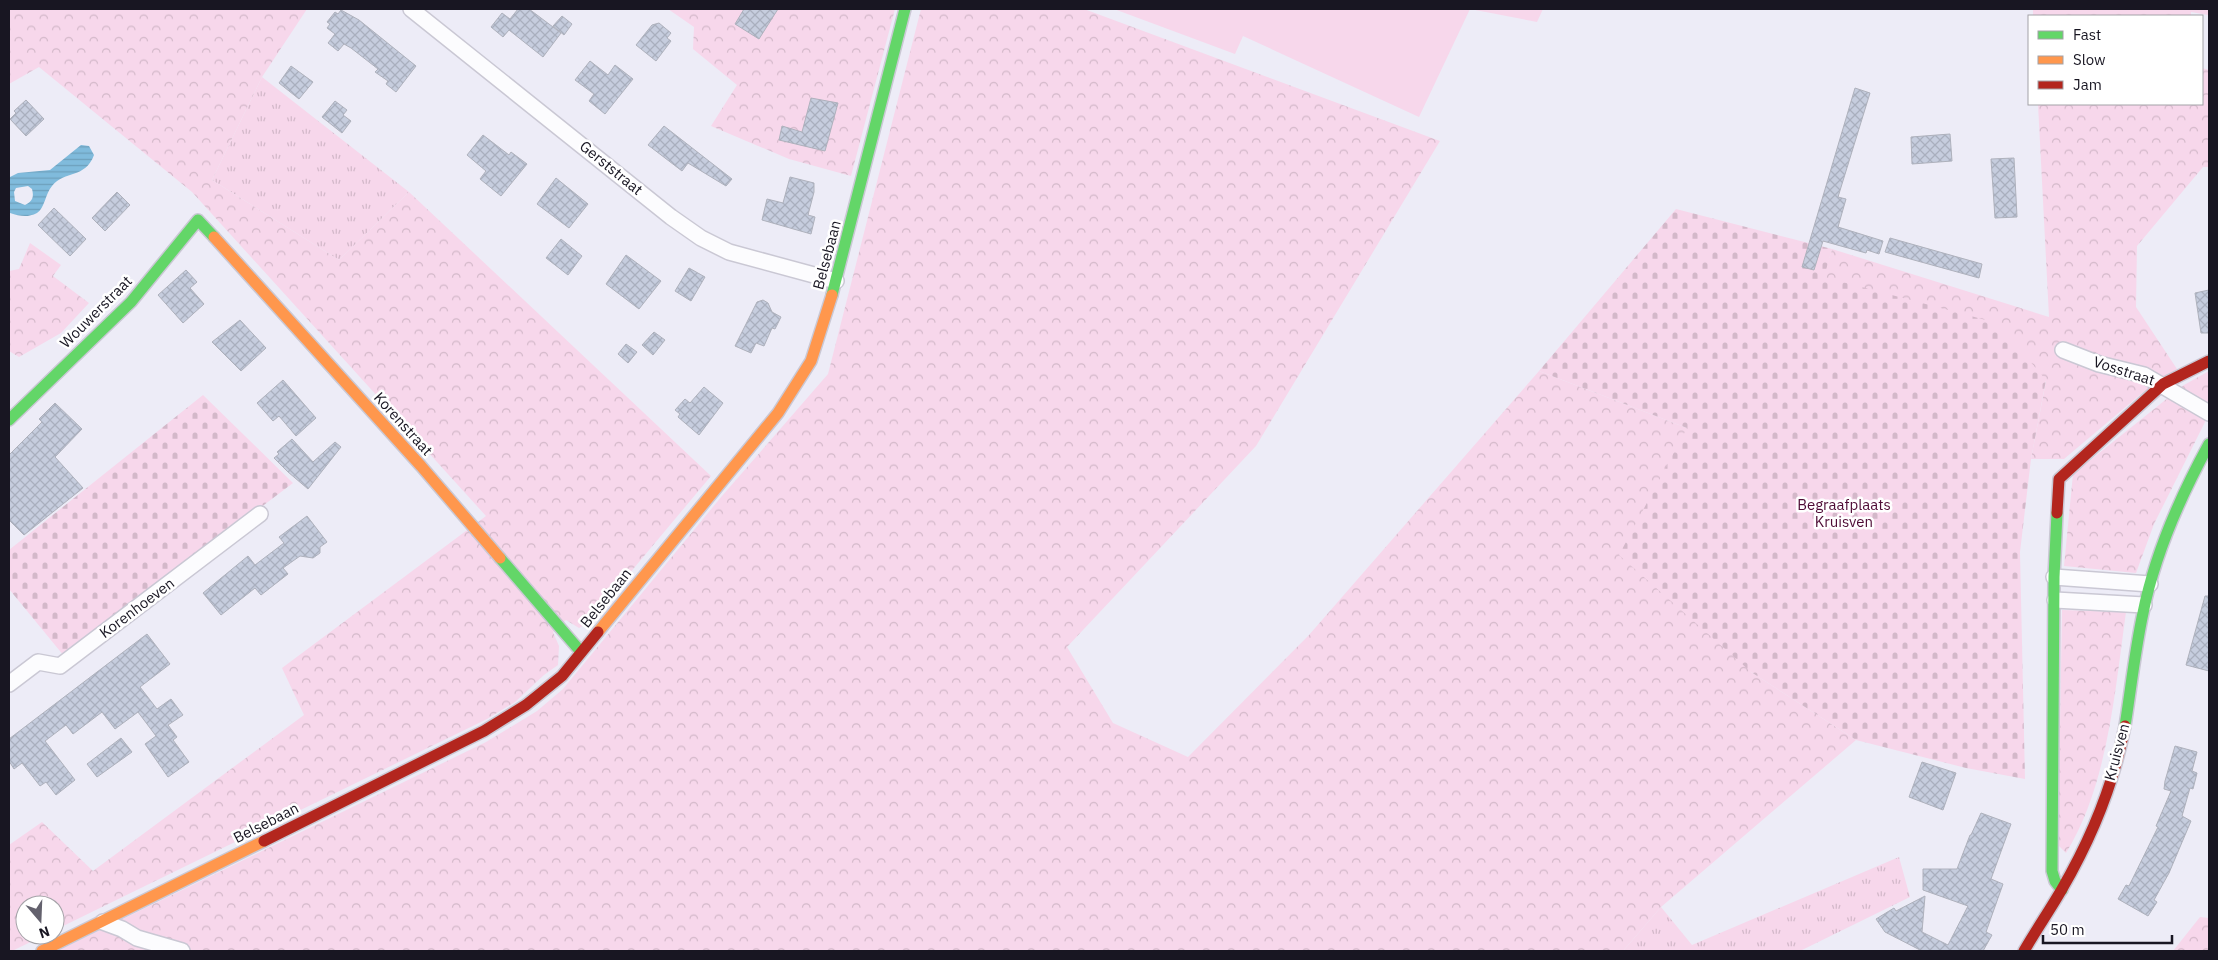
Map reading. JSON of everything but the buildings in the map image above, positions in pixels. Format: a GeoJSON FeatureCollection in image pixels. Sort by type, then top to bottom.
{"type":"FeatureCollection","features":[{"type":"Feature","properties":{"kind":"street","name":"Gerststraat"},"geometry":{"type":"LineString","coordinates":[[411,9],[671,217],[701,238],[729,252],[836,281]]}},
{"type":"Feature","properties":{"kind":"street","name":"Belsebaan"},"geometry":{"type":"LineString","coordinates":[[42,951],[484,730],[526,705],[562,676],[778,412],[811,361],[836,281],[904,9]]}},
{"type":"Feature","properties":{"kind":"street","name":"Wouwerstraat"},"geometry":{"type":"LineString","coordinates":[[9,420],[131,302],[198,220]]}},
{"type":"Feature","properties":{"kind":"street","name":"Korenstraat"},"geometry":{"type":"LineString","coordinates":[[198,220],[421,466],[581,652]]}},
{"type":"Feature","properties":{"kind":"street","name":"Vosstraat"},"geometry":{"type":"LineString","coordinates":[[2063,350],[2099,364],[2144,375],[2163,384],[2209,413]]}},
{"type":"Feature","properties":{"kind":"street"},"geometry":{"type":"LineString","coordinates":[[2062,890],[2055,881],[2052,871],[2054,577],[2059,479],[2163,384],[2209,361]]}},
{"type":"Feature","properties":{"kind":"street","name":"Kruisven"},"geometry":{"type":"LineString","coordinates":[[2024,951],[2062,890],[2088,836],[2111,779],[2125,728],[2144,606],[2150,584],[2176,509],[2209,444]]}},
{"type":"Feature","properties":{"kind":"street","name":"Korenhoeven"},"geometry":{"type":"LineString","coordinates":[[9,684],[38,662],[60,666],[260,514]]}},
{"type":"Feature","properties":{"kind":"street"},"geometry":{"type":"LineString","coordinates":[[2054,577],[2150,584]]}},
{"type":"Feature","properties":{"kind":"street"},"geometry":{"type":"LineString","coordinates":[[2054,600],[2144,606]]}},
{"type":"Feature","properties":{"kind":"street"},"geometry":{"type":"LineString","coordinates":[[103,922],[122,929],[137,938],[182,951]]}},
{"type":"Feature","properties":{"kind":"green space"},"geometry":{"type":"Polygon","coordinates":[[[9,9],[307,9],[262,77],[212,180],[339,260],[409,192],[711,476],[588,623],[579,628],[566,620],[553,632],[559,646],[558,665],[544,675],[515,702],[487,719],[65,925],[65,895],[15,895],[15,945],[24,945],[12,951],[9,951],[9,845],[42,822],[93,871],[304,715],[282,668],[486,516],[192,192],[39,67],[9,84],[9,9]]]}},
{"type":"Feature","properties":{"kind":"green space"},"geometry":{"type":"Polygon","coordinates":[[[668,9],[895,9],[851,176],[789,159],[711,126],[737,85],[693,49],[694,27],[668,9]]]}},
{"type":"Feature","properties":{"kind":"green space"},"geometry":{"type":"Polygon","coordinates":[[[921,9],[1084,9],[1440,141],[1256,446],[1067,647],[1113,723],[1188,757],[1309,635],[1539,371],[1687,428],[1751,672],[1856,740],[1661,907],[1623,951],[57,951],[486,742],[537,711],[563,689],[722,496],[828,374],[921,9]]]}},
{"type":"Feature","properties":{"kind":"green space"},"geometry":{"type":"Polygon","coordinates":[[[1114,9],[1470,9],[1419,117],[1243,36],[1235,54],[1114,9]]]}},
{"type":"Feature","properties":{"kind":"green space"},"geometry":{"type":"Polygon","coordinates":[[[1470,9],[1543,9],[1537,22],[1470,9]]]}},
{"type":"Feature","properties":{"kind":"green space"},"geometry":{"type":"Polygon","coordinates":[[[2033,9],[2209,9],[2208,15],[2191,12],[2191,15],[2033,15],[2033,9]]]}},
{"type":"Feature","properties":{"kind":"green space"},"geometry":{"type":"Polygon","coordinates":[[[2203,68],[2209,70],[2209,167],[2203,167],[2137,246],[2136,307],[2177,369],[2141,394],[2064,459],[2031,459],[2046,381],[1823,277],[1832,249],[2049,317],[2038,105],[2203,105],[2203,68]]]}},
{"type":"Feature","properties":{"kind":"green space"},"geometry":{"type":"Polygon","coordinates":[[[262,77],[409,192],[339,260],[212,180],[262,77]]]}},
{"type":"Feature","properties":{"kind":"green space","name":"Begraafplaats Kruisven"},"geometry":{"type":"Polygon","coordinates":[[[1676,209],[1832,249],[1824,277],[1997,323],[2046,380],[2031,459],[2020,552],[2025,779],[1966,768],[1856,740],[1751,672],[1619,555],[1687,428],[1539,371],[1676,209]]]}},
{"type":"Feature","properties":{"kind":"green space"},"geometry":{"type":"Polygon","coordinates":[[[30,243],[61,265],[53,276],[89,303],[61,333],[19,357],[9,351],[9,271],[19,269],[30,243]]]}},
{"type":"Feature","properties":{"kind":"green space"},"geometry":{"type":"Polygon","coordinates":[[[2209,371],[2209,414],[2154,524],[2136,573],[2064,566],[2073,474],[2184,385],[2209,371]]]}},
{"type":"Feature","properties":{"kind":"green space"},"geometry":{"type":"Polygon","coordinates":[[[203,395],[293,483],[64,656],[9,589],[9,550],[203,395]]]}},
{"type":"Feature","properties":{"kind":"green space"},"geometry":{"type":"Polygon","coordinates":[[[2062,610],[2126,612],[2108,736],[2101,767],[2092,798],[2066,853],[2058,845],[2062,610]]]}},
{"type":"Feature","properties":{"kind":"green space"},"geometry":{"type":"Polygon","coordinates":[[[1899,857],[1910,897],[1800,951],[1623,951],[1661,907],[1692,945],[1899,857]]]}},
{"type":"Feature","properties":{"kind":"green space"},"geometry":{"type":"Polygon","coordinates":[[[2200,917],[2209,918],[2209,951],[2173,951],[2200,917]]]}},
{"type":"Feature","properties":{"kind":"water"},"geometry":{"type":"Polygon","coordinates":[[[81,145],[89,146],[94,155],[85,168],[57,181],[52,186],[40,211],[30,216],[10,213],[10,177],[18,173],[50,170],[81,145]],[[28,186],[16,188],[14,192],[15,201],[25,205],[30,202],[33,194],[32,189],[28,186]]]}},
{"type":"Feature","properties":{"kind":"traffic: fast"},"geometry":{"type":"LineString","coordinates":[[832,295],[905,9]]}},
{"type":"Feature","properties":{"kind":"traffic: fast"},"geometry":{"type":"LineString","coordinates":[[9,420],[131,302],[198,220],[214,237]]}},
{"type":"Feature","properties":{"kind":"traffic: fast"},"geometry":{"type":"LineString","coordinates":[[2125,726],[2140,627],[2154,569],[2188,484],[2209,444]]}},
{"type":"Feature","properties":{"kind":"traffic: fast"},"geometry":{"type":"LineString","coordinates":[[2057,513],[2054,577],[2052,871],[2055,881],[2062,890]]}},
{"type":"Feature","properties":{"kind":"traffic: fast"},"geometry":{"type":"LineString","coordinates":[[500,558],[581,652]]}},
{"type":"Feature","properties":{"kind":"traffic: slow"},"geometry":{"type":"LineString","coordinates":[[214,237],[421,466],[500,558]]}},
{"type":"Feature","properties":{"kind":"traffic: slow"},"geometry":{"type":"LineString","coordinates":[[598,632],[778,413],[811,361],[832,295]]}},
{"type":"Feature","properties":{"kind":"traffic: slow"},"geometry":{"type":"LineString","coordinates":[[42,951],[264,841]]}},
{"type":"Feature","properties":{"kind":"traffic: jam"},"geometry":{"type":"LineString","coordinates":[[2057,513],[2059,479],[2163,384],[2209,361]]}},
{"type":"Feature","properties":{"kind":"traffic: jam"},"geometry":{"type":"LineString","coordinates":[[264,841],[484,731],[526,705],[562,676],[598,632]]}},
{"type":"Feature","properties":{"kind":"traffic: jam"},"geometry":{"type":"LineString","coordinates":[[2024,951],[2073,870],[2092,830],[2115,768],[2125,726]]}}]}
